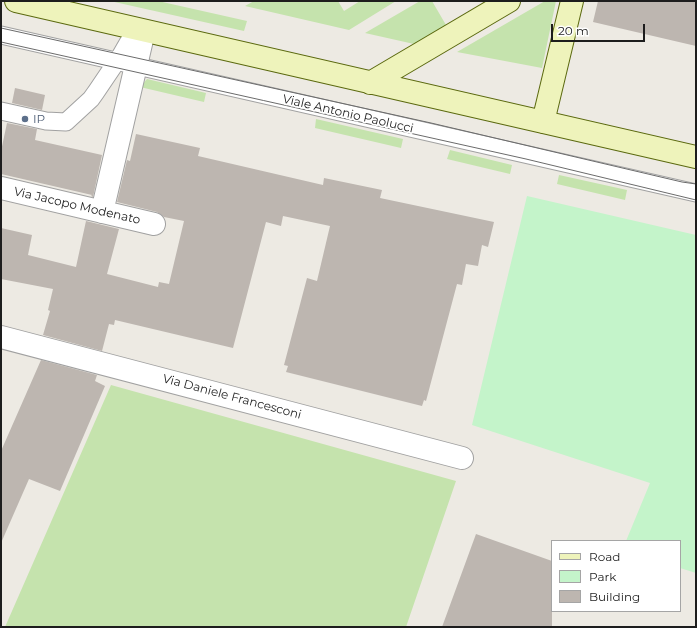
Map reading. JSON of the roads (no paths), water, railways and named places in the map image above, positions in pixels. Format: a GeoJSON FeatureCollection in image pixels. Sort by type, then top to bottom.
{"type":"FeatureCollection","features":[{"type":"Feature","properties":{"kind":"street"},"geometry":{"type":"LineString","coordinates":[[16,1],[696,157]]}},
{"type":"Feature","properties":{"kind":"street"},"geometry":{"type":"LineString","coordinates":[[370,82],[509,1]]}},
{"type":"Feature","properties":{"kind":"street"},"geometry":{"type":"LineString","coordinates":[[543,122],[572,1]]}},
{"type":"Feature","properties":{"kind":"street"},"geometry":{"type":"LineString","coordinates":[[102,212],[127,63],[140,30]]}},
{"type":"Feature","properties":{"kind":"street","name":"Via Jacopo Modenato"},"geometry":{"type":"LineString","coordinates":[[1,188],[154,224]]}},
{"type":"Feature","properties":{"kind":"street","name":"Via Daniele Francesconi"},"geometry":{"type":"LineString","coordinates":[[1,337],[462,458]]}},
{"type":"Feature","properties":{"kind":"lane","name":"Viale Antonio Paolucci"},"geometry":{"type":"LineString","coordinates":[[1,35],[696,193]]}},
{"type":"Feature","properties":{"kind":"lane"},"geometry":{"type":"LineString","coordinates":[[1,111],[46,121],[66,122],[127,63]]}},
{"type":"Feature","properties":{"kind":"tram line"},"geometry":{"type":"LineString","coordinates":[[1,28],[431,123],[696,184]]}},
{"type":"Feature","properties":{"kind":"tram line"},"geometry":{"type":"LineString","coordinates":[[1,42],[526,159],[696,200]]}},
{"type":"Feature","properties":{"kind":"place","name":"IP"},"geometry":{"type":"Point","coordinates":[25,119]}}]}
